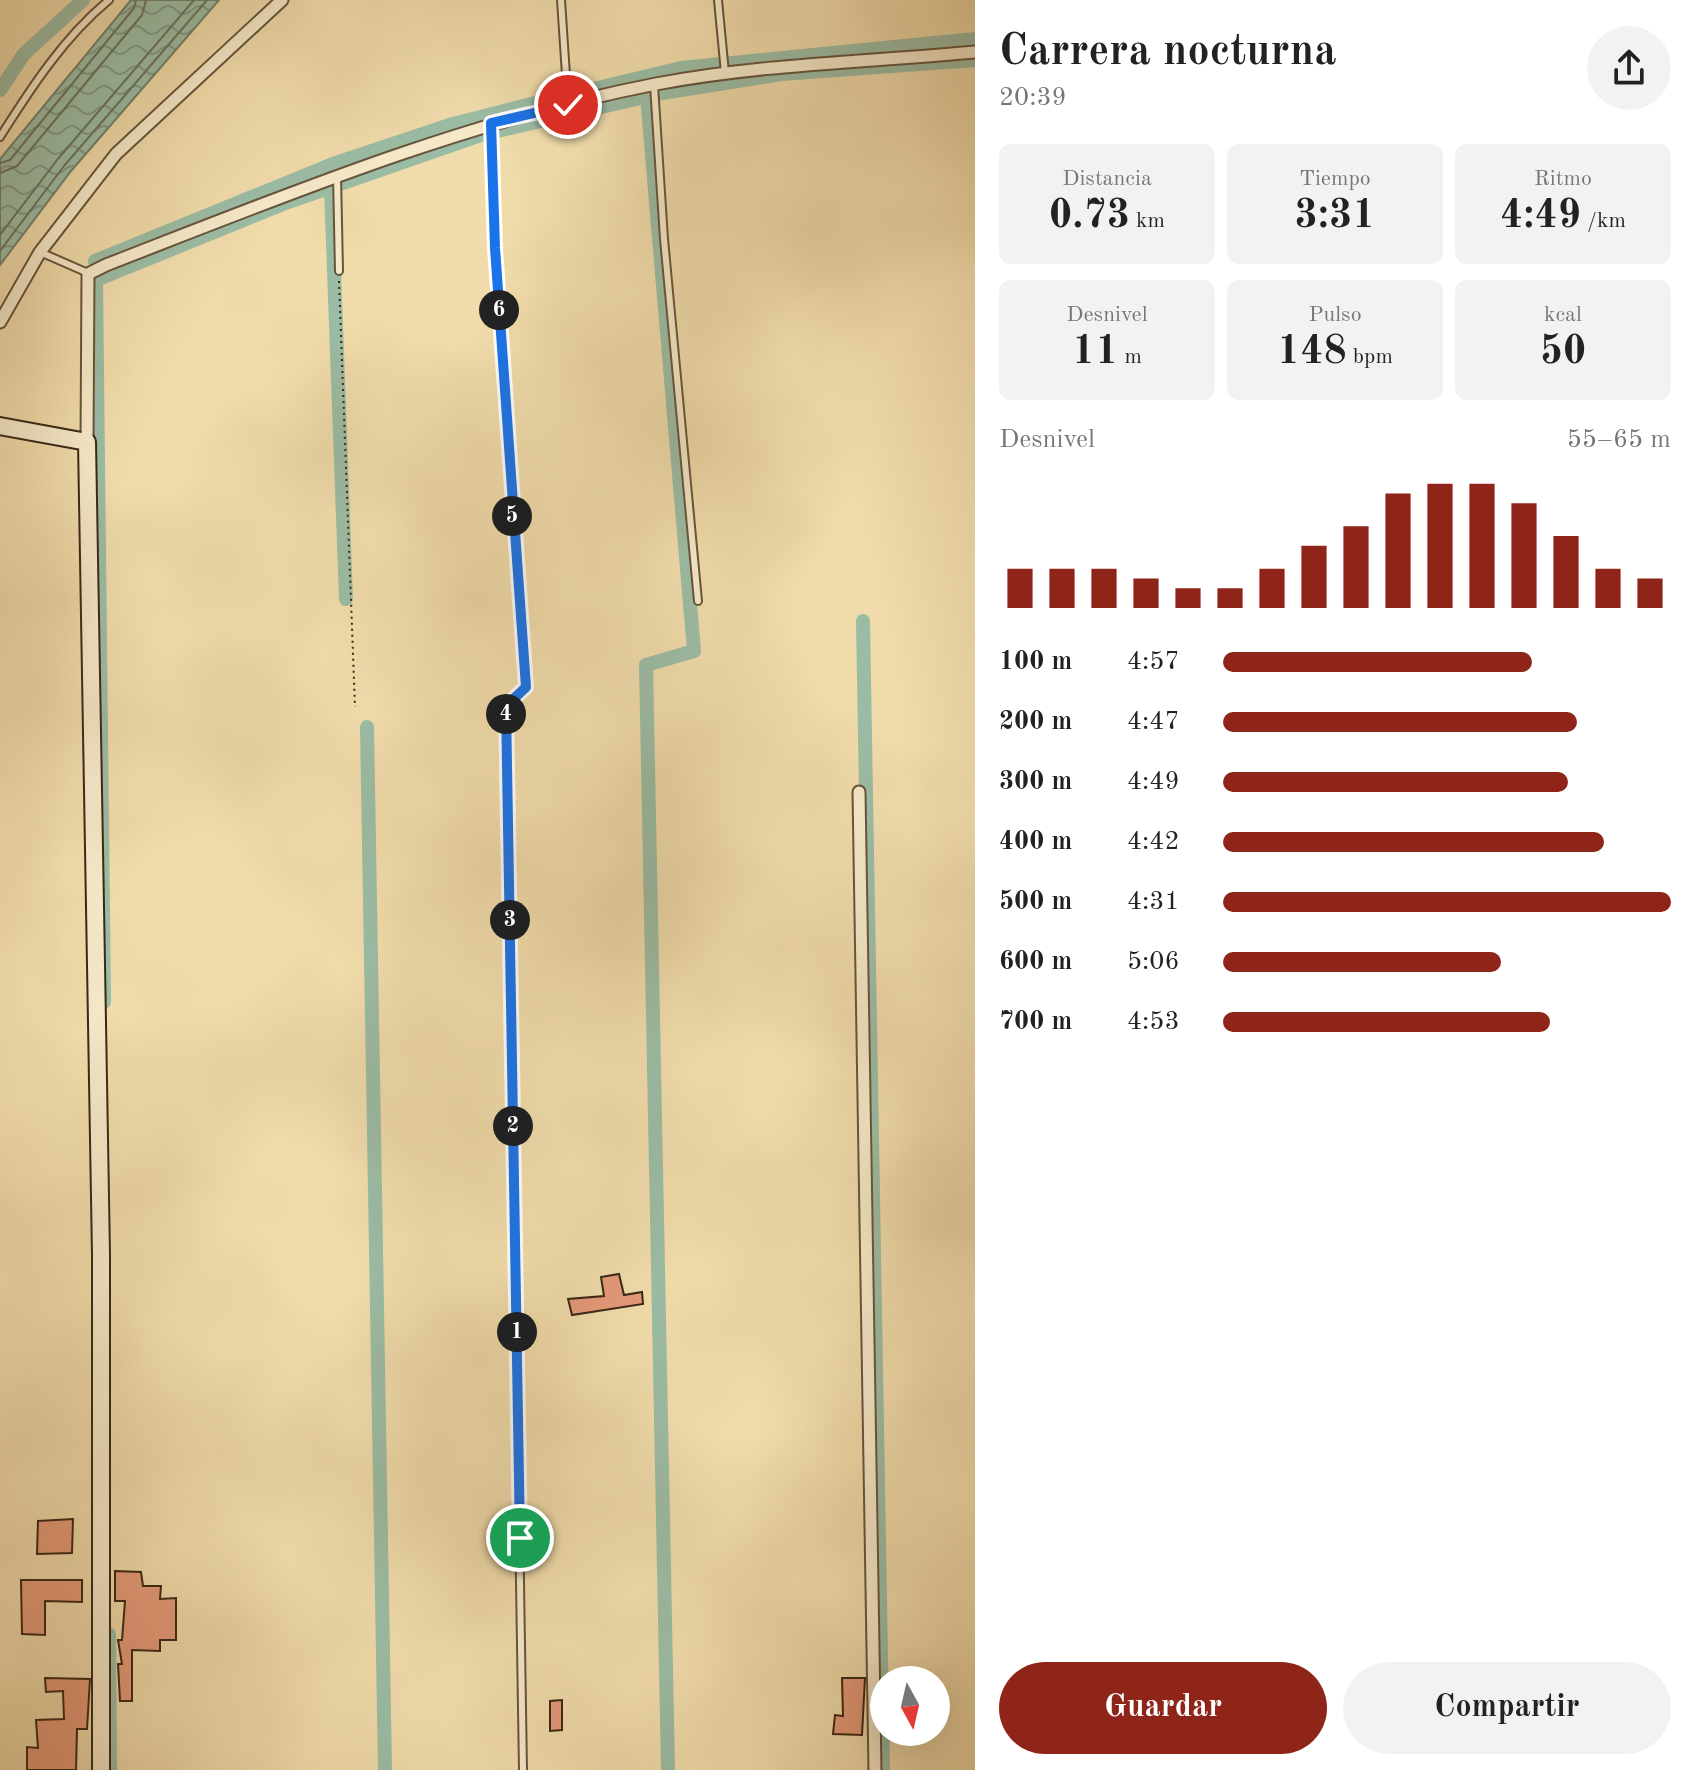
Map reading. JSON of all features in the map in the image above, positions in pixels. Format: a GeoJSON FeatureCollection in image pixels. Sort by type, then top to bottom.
{"type":"FeatureCollection","features":[{"type":"Feature","properties":{"kind":"street"},"geometry":{"type":"LineString","coordinates":[[0,322],[40,252],[116,154],[282,0]]}},
{"type":"Feature","properties":{"kind":"street"},"geometry":{"type":"LineString","coordinates":[[101,1770],[101,1255],[87,442],[88,274],[337,175],[491,123],[654,85],[725,73],[975,52]]}},
{"type":"Feature","properties":{"kind":"street"},"geometry":{"type":"LineString","coordinates":[[0,426],[87,442]]}},
{"type":"Feature","properties":{"kind":"street"},"geometry":{"type":"LineString","coordinates":[[859,792],[875,1770]]}},
{"type":"Feature","properties":{"kind":"lane"},"geometry":{"type":"LineString","coordinates":[[0,137],[86,19],[109,0]]}},
{"type":"Feature","properties":{"kind":"lane"},"geometry":{"type":"LineString","coordinates":[[561,0],[568,105]]}},
{"type":"Feature","properties":{"kind":"lane"},"geometry":{"type":"LineString","coordinates":[[718,0],[725,73]]}},
{"type":"Feature","properties":{"kind":"lane"},"geometry":{"type":"LineString","coordinates":[[654,85],[664,239],[698,601]]}},
{"type":"Feature","properties":{"kind":"lane"},"geometry":{"type":"LineString","coordinates":[[491,123],[495,248],[526,687],[506,706],[523,1770]]}},
{"type":"Feature","properties":{"kind":"lane"},"geometry":{"type":"LineString","coordinates":[[337,175],[339,271]]}},
{"type":"Feature","properties":{"kind":"lane"},"geometry":{"type":"LineString","coordinates":[[40,252],[88,274]]}},
{"type":"Feature","properties":{"kind":"path"},"geometry":{"type":"LineString","coordinates":[[339,271],[355,707]]}},
{"type":"Feature","properties":{"kind":"water"},"geometry":{"type":"Polygon","coordinates":[[[131,0],[219,0],[71,171],[0,265],[0,159],[131,0]]]}},
{"type":"Feature","properties":{"kind":"building"},"geometry":{"type":"Polygon","coordinates":[[[619,1274],[624,1295],[642,1292],[643,1304],[572,1315],[568,1299],[604,1296],[601,1277],[619,1274]]]}},
{"type":"Feature","properties":{"kind":"building"},"geometry":{"type":"Polygon","coordinates":[[[73,1519],[72,1553],[37,1554],[38,1521],[73,1519]]]}},
{"type":"Feature","properties":{"kind":"building"},"geometry":{"type":"Polygon","coordinates":[[[115,1571],[141,1572],[143,1586],[161,1586],[160,1599],[176,1598],[176,1640],[160,1640],[160,1651],[132,1650],[132,1701],[120,1701],[118,1664],[122,1664],[118,1640],[122,1640],[125,1601],[115,1601],[115,1571]]]}},
{"type":"Feature","properties":{"kind":"building"},"geometry":{"type":"Polygon","coordinates":[[[21,1580],[82,1580],[82,1602],[45,1601],[45,1635],[22,1634],[21,1580]]]}},
{"type":"Feature","properties":{"kind":"building"},"geometry":{"type":"Polygon","coordinates":[[[45,1678],[90,1679],[87,1729],[77,1729],[76,1770],[27,1770],[27,1747],[38,1748],[36,1720],[64,1719],[63,1691],[46,1692],[45,1678]]]}},
{"type":"Feature","properties":{"kind":"building"},"geometry":{"type":"Polygon","coordinates":[[[842,1678],[865,1678],[862,1735],[833,1734],[835,1715],[843,1716],[842,1678]]]}},
{"type":"Feature","properties":{"kind":"building"},"geometry":{"type":"Polygon","coordinates":[[[562,1700],[562,1730],[550,1731],[550,1701],[562,1700]]]}},
{"type":"Feature","properties":{"kind":"waterway"},"geometry":{"type":"LineString","coordinates":[[0,90],[24,54],[83,0]]}},
{"type":"Feature","properties":{"kind":"waterway"},"geometry":{"type":"LineString","coordinates":[[95,261],[333,164],[453,124],[527,105],[681,68],[975,39]]}},
{"type":"Feature","properties":{"kind":"waterway"},"geometry":{"type":"LineString","coordinates":[[104,1002],[96,280],[283,204],[484,134],[662,93],[782,74],[975,60]]}},
{"type":"Feature","properties":{"kind":"waterway"},"geometry":{"type":"LineString","coordinates":[[647,96],[694,651],[646,665],[668,1770]]}},
{"type":"Feature","properties":{"kind":"waterway"},"geometry":{"type":"LineString","coordinates":[[331,188],[346,599]]}},
{"type":"Feature","properties":{"kind":"waterway"},"geometry":{"type":"LineString","coordinates":[[863,621],[883,1770]]}},
{"type":"Feature","properties":{"kind":"waterway"},"geometry":{"type":"LineString","coordinates":[[367,727],[385,1770]]}},
{"type":"Feature","properties":{"kind":"waterway"},"geometry":{"type":"LineString","coordinates":[[109,1634],[110,1770]]}},
{"type":"Feature","properties":{"kind":"route"},"geometry":{"type":"LineString","coordinates":[[520,1538],[506,706],[526,687],[495,248],[491,123],[568,105]]}}]}
